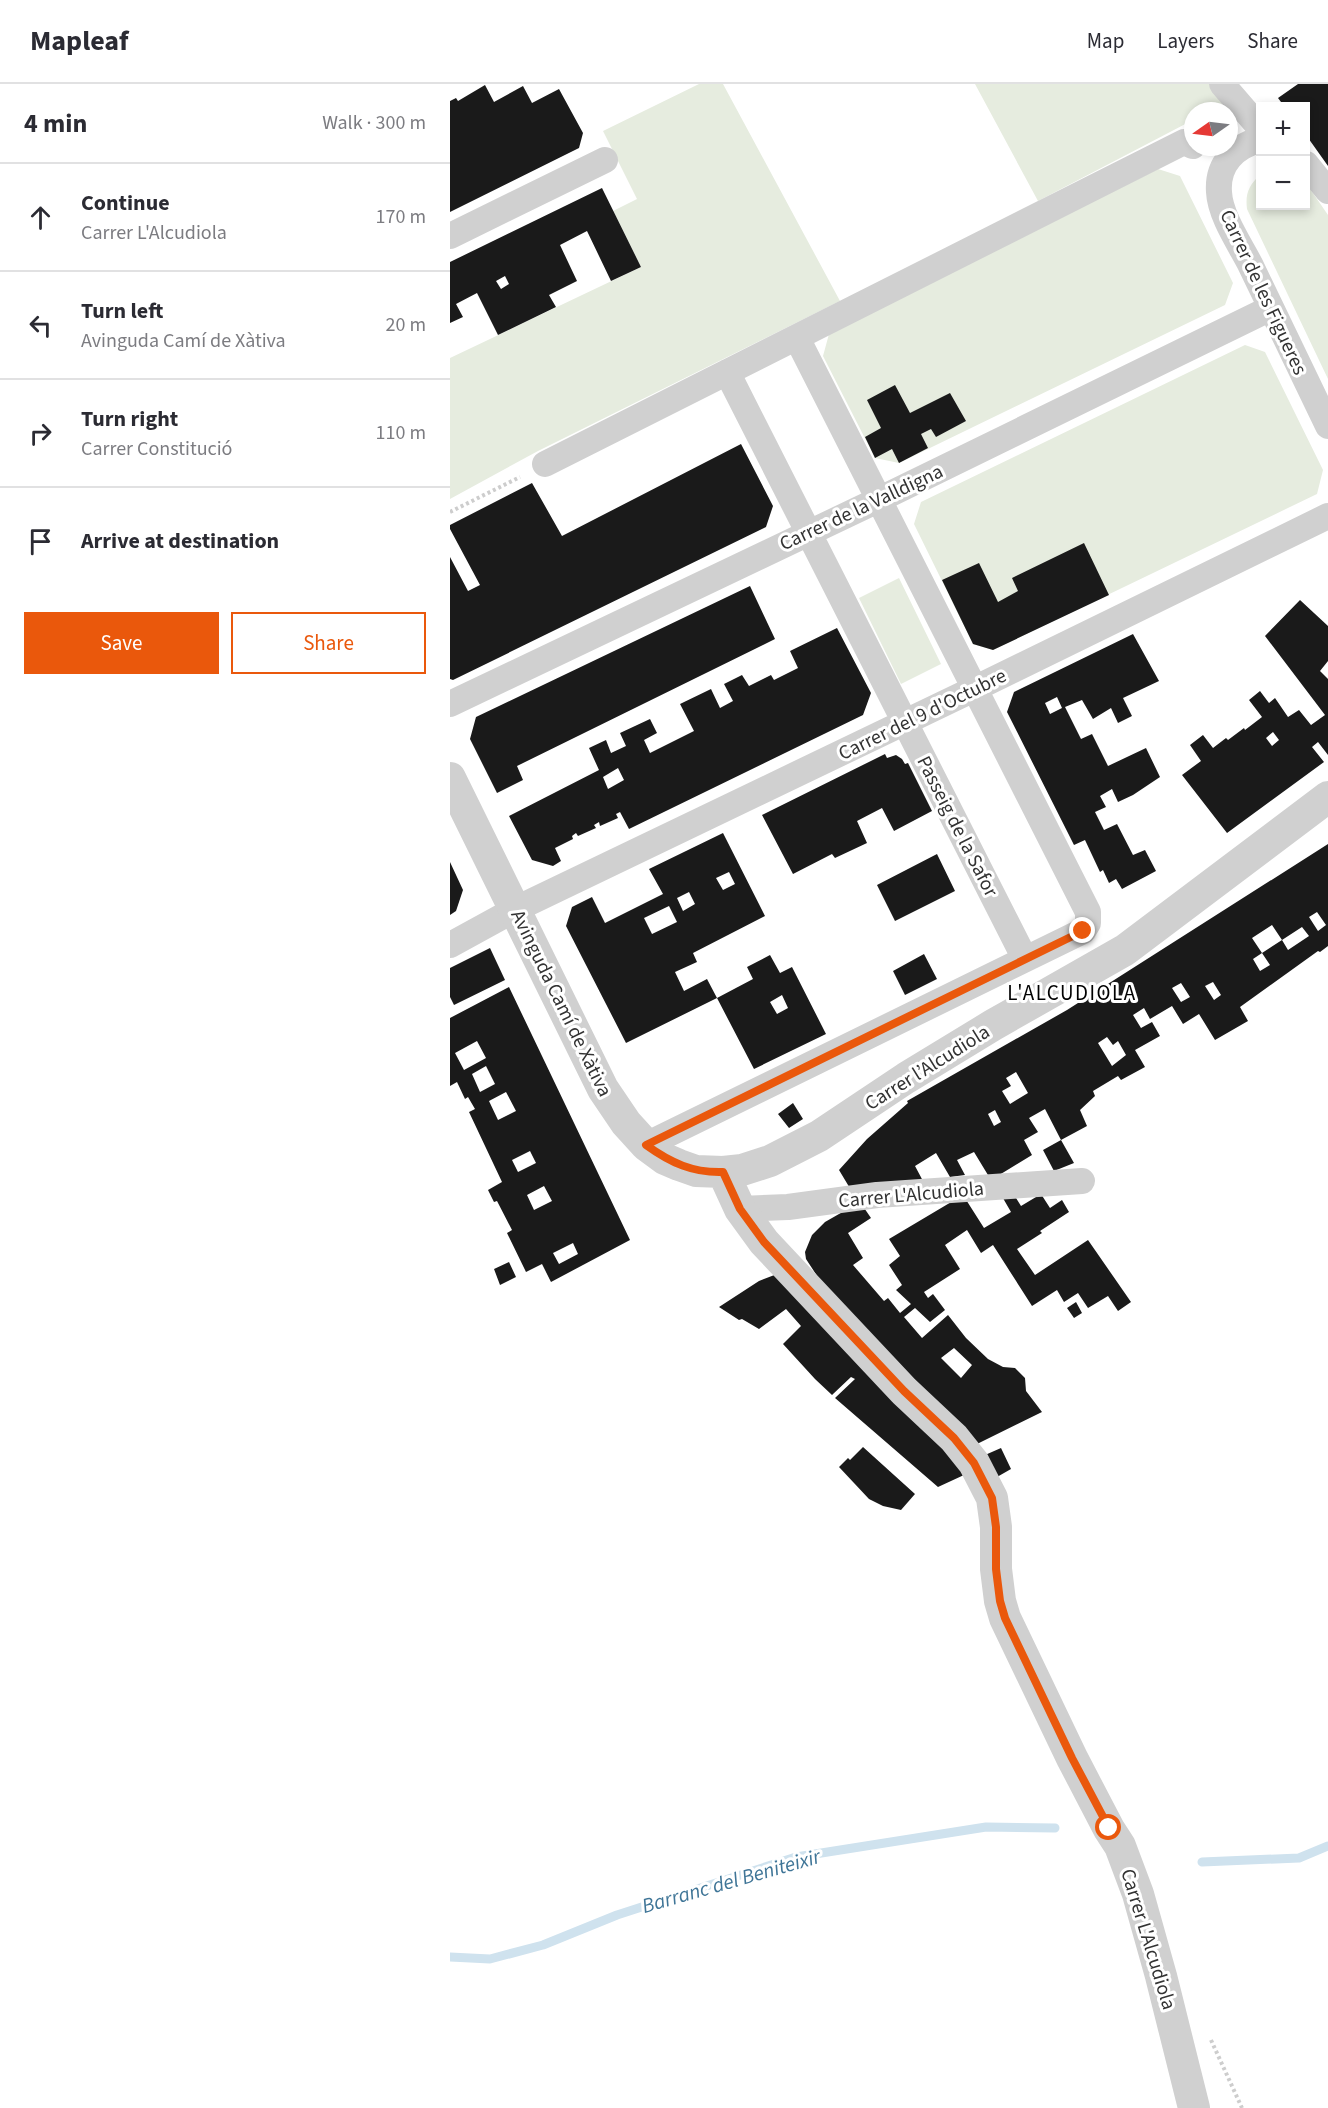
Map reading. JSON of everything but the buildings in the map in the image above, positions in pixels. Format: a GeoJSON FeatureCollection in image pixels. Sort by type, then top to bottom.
{"type":"FeatureCollection","features":[{"type":"Feature","properties":{"kind":"street"},"geometry":{"type":"LineString","coordinates":[[1222,84],[1256,123]]}},
{"type":"Feature","properties":{"kind":"street"},"geometry":{"type":"LineString","coordinates":[[545,464],[1184,142]]}},
{"type":"Feature","properties":{"kind":"street"},"geometry":{"type":"LineString","coordinates":[[1218,156],[1227,160],[1233,153],[1256,142]]}},
{"type":"Feature","properties":{"kind":"street"},"geometry":{"type":"LineString","coordinates":[[450,236],[605,160]]}},
{"type":"Feature","properties":{"kind":"street","name":"Carrer de les Figueres"},"geometry":{"type":"LineString","coordinates":[[1227,160],[1221,169],[1219,194],[1232,229],[1328,426]]}},
{"type":"Feature","properties":{"kind":"street"},"geometry":{"type":"LineString","coordinates":[[1310,170],[1328,191]]}},
{"type":"Feature","properties":{"kind":"street","name":"Carrer de la Valldigna"},"geometry":{"type":"LineString","coordinates":[[450,704],[878,500],[1271,308]]}},
{"type":"Feature","properties":{"kind":"street"},"geometry":{"type":"LineString","coordinates":[[646,1145],[1083,931],[1088,923],[1088,912],[797,338]]}},
{"type":"Feature","properties":{"kind":"street","name":"Passeig de la Safor"},"geometry":{"type":"LineString","coordinates":[[727,372],[1025,959]]}},
{"type":"Feature","properties":{"kind":"street","name":"Carrer del 9 d'Octubre"},"geometry":{"type":"LineString","coordinates":[[450,945],[516,909],[1328,516]]}},
{"type":"Feature","properties":{"kind":"street","name":"Avinguda Camí de Xàtiva"},"geometry":{"type":"LineString","coordinates":[[450,778],[603,1089],[626,1123],[646,1145],[665,1159],[696,1171],[723,1172]]}},
{"type":"Feature","properties":{"kind":"street","name":"Carrer l’Alcudiola"},"geometry":{"type":"LineString","coordinates":[[723,1172],[757,1166],[782,1156],[819,1136],[906,1078],[993,1025],[1125,950],[1328,797]]}},
{"type":"Feature","properties":{"kind":"street","name":"Carrer L'Alcudiola"},"geometry":{"type":"LineString","coordinates":[[723,1172],[740,1209],[764,1242],[904,1391],[954,1438],[978,1470],[992,1498],[996,1527],[997,1577],[1005,1618],[1072,1758],[1120,1846],[1138,1894],[1158,1965],[1189,2104]]}},
{"type":"Feature","properties":{"kind":"street","name":"Carrer L'Alcudiola"},"geometry":{"type":"LineString","coordinates":[[740,1209],[788,1207],[953,1189],[1082,1181]]}},
{"type":"Feature","properties":{"kind":"path"},"geometry":{"type":"LineString","coordinates":[[450,512],[545,464]]}},
{"type":"Feature","properties":{"kind":"shaded area"},"geometry":{"type":"Polygon","coordinates":[[[699,84],[723,84],[840,301],[538,451],[450,499],[450,358],[641,267],[613,211],[637,199],[603,131],[699,84]]]}},
{"type":"Feature","properties":{"kind":"shaded area"},"geometry":{"type":"Polygon","coordinates":[[[975,84],[1210,84],[1221,102],[1184,102],[1184,125],[1038,201],[975,84]]]}},
{"type":"Feature","properties":{"kind":"shaded area"},"geometry":{"type":"Polygon","coordinates":[[[1158,169],[1180,176],[1233,283],[1225,305],[899,463],[875,458],[823,356],[829,334],[1158,169]]]}},
{"type":"Feature","properties":{"kind":"shaded area"},"geometry":{"type":"Polygon","coordinates":[[[1256,179],[1256,210],[1310,210],[1310,189],[1328,215],[1328,379],[1247,209],[1249,190],[1256,179]]]}},
{"type":"Feature","properties":{"kind":"shaded area"},"geometry":{"type":"Polygon","coordinates":[[[1245,345],[1265,352],[1323,470],[1317,494],[993,650],[973,644],[914,524],[921,502],[1245,345]]]}},
{"type":"Feature","properties":{"kind":"shaded area"},"geometry":{"type":"Polygon","coordinates":[[[899,578],[941,664],[901,684],[859,598],[899,578]]]}},
{"type":"Feature","properties":{"kind":"waterway","name":"Barranc del Beniteixir"},"geometry":{"type":"LineString","coordinates":[[450,1957],[490,1959],[543,1945],[617,1915],[796,1857],[986,1827],[1055,1828]]}},
{"type":"Feature","properties":{"kind":"waterway","name":"Barranc del Beniteixir"},"geometry":{"type":"LineString","coordinates":[[1202,1862],[1299,1858],[1328,1846]]}},
{"type":"Feature","properties":{"kind":"district","name":"L'ALCUDIOLA"},"geometry":{"type":"Point","coordinates":[1072,993]}},
{"type":"Feature","properties":{"kind":"route"},"geometry":{"type":"LineString","coordinates":[[1083,931],[646,1145],[665,1159],[696,1171],[723,1172],[740,1209],[764,1242],[904,1391],[954,1438],[974,1463],[992,1498],[995,1512],[996,1569],[1000,1601],[1005,1618],[1072,1758],[1109,1828]]}}]}
